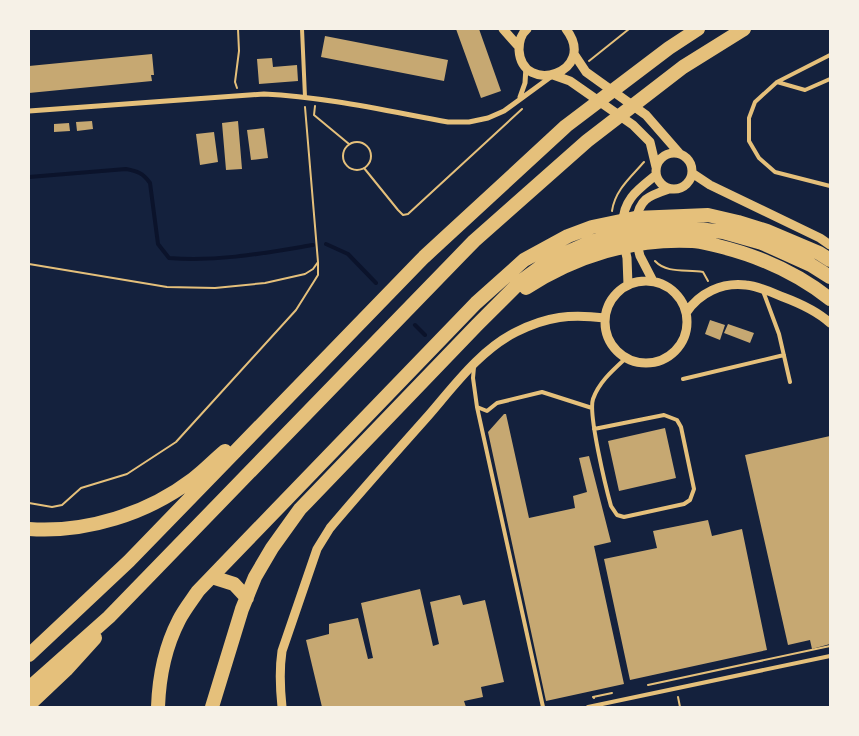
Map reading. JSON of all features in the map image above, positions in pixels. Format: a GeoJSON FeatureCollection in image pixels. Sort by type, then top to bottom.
{"type":"FeatureCollection","features":[{"type":"Feature","properties":{"kind":"highway"},"geometry":{"type":"LineString","coordinates":[[29,655],[129,561],[424,257],[566,126],[669,48],[698,29]]}},
{"type":"Feature","properties":{"kind":"highway"},"geometry":{"type":"LineString","coordinates":[[29,688],[109,617],[474,241],[587,140],[683,67],[744,29]]}},
{"type":"Feature","properties":{"kind":"highway"},"geometry":{"type":"LineString","coordinates":[[212,707],[247,598],[255,577],[272,548],[300,509],[492,310],[592,248],[621,247],[659,228],[708,215],[767,231],[820,253],[830,260]]}},
{"type":"Feature","properties":{"kind":"highway"},"geometry":{"type":"LineString","coordinates":[[158,707],[159,680],[166,654],[179,620],[198,591],[476,303],[524,260],[568,236],[592,227],[635,218],[694,241],[736,250],[776,265],[812,285],[830,299]]}},
{"type":"Feature","properties":{"kind":"highway"},"geometry":{"type":"LineString","coordinates":[[659,228],[682,227],[733,235],[762,243],[811,265],[830,277]]}},
{"type":"Feature","properties":{"kind":"highway"},"geometry":{"type":"LineString","coordinates":[[29,529],[46,530],[93,525],[150,506],[193,479],[242,435],[285,402]]}},
{"type":"Feature","properties":{"kind":"highway"},"geometry":{"type":"LineString","coordinates":[[212,577],[234,584],[247,598]]}},
{"type":"Feature","properties":{"kind":"highway"},"geometry":{"type":"LineString","coordinates":[[29,705],[82,654],[109,617]]}},
{"type":"Feature","properties":{"kind":"highway"},"geometry":{"type":"LineString","coordinates":[[218,707],[230,652]]}},
{"type":"Feature","properties":{"kind":"highway"},"geometry":{"type":"LineString","coordinates":[[159,680],[164,707]]}},
{"type":"Feature","properties":{"kind":"street"},"geometry":{"type":"LineString","coordinates":[[503,29],[519,47]]}},
{"type":"Feature","properties":{"kind":"street"},"geometry":{"type":"LineString","coordinates":[[527,29],[520,39],[519,47],[526,67],[538,75],[552,75],[570,81],[633,125],[650,142],[660,184],[669,189]]}},
{"type":"Feature","properties":{"kind":"street"},"geometry":{"type":"LineString","coordinates":[[29,111],[264,94],[305,97],[448,122],[469,122],[488,118],[504,111],[570,64],[574,54],[574,45],[571,35],[566,29]]}},
{"type":"Feature","properties":{"kind":"street"},"geometry":{"type":"LineString","coordinates":[[574,54],[582,68],[646,116],[680,154],[690,162],[691,178],[684,186],[679,189],[669,189],[654,194],[643,200],[637,210],[635,238],[640,256],[653,281]]}},
{"type":"Feature","properties":{"kind":"street"},"geometry":{"type":"LineString","coordinates":[[520,98],[526,67]]}},
{"type":"Feature","properties":{"kind":"street"},"geometry":{"type":"LineString","coordinates":[[628,285],[627,258],[623,238],[623,216],[628,201],[656,171],[663,157],[668,154],[680,154]]}},
{"type":"Feature","properties":{"kind":"street"},"geometry":{"type":"LineString","coordinates":[[692,173],[710,185],[820,238],[830,245]]}},
{"type":"Feature","properties":{"kind":"street"},"geometry":{"type":"LineString","coordinates":[[640,281],[653,281],[664,285],[682,301],[686,313],[687,326],[683,339],[675,350],[664,358],[652,362],[639,362],[626,358],[610,341],[606,330],[605,318],[609,304],[616,293],[628,285],[640,281]]}},
{"type":"Feature","properties":{"kind":"street"},"geometry":{"type":"LineString","coordinates":[[686,313],[696,299],[711,290],[746,284],[797,302],[830,323]]}},
{"type":"Feature","properties":{"kind":"street"},"geometry":{"type":"LineString","coordinates":[[282,707],[279,668],[282,651],[317,549],[330,528],[474,364],[500,341],[538,322],[558,317],[577,315],[605,318]]}},
{"type":"Feature","properties":{"kind":"lane"},"geometry":{"type":"LineString","coordinates":[[302,29],[305,97]]}},
{"type":"Feature","properties":{"kind":"lane"},"geometry":{"type":"LineString","coordinates":[[830,55],[777,82],[755,102],[749,118],[749,141],[759,158],[775,172],[830,186]]}},
{"type":"Feature","properties":{"kind":"lane"},"geometry":{"type":"LineString","coordinates":[[777,82],[805,90],[830,79]]}},
{"type":"Feature","properties":{"kind":"lane"},"geometry":{"type":"LineString","coordinates":[[762,289],[777,328],[790,382]]}},
{"type":"Feature","properties":{"kind":"lane"},"geometry":{"type":"LineString","coordinates":[[683,379],[784,355]]}},
{"type":"Feature","properties":{"kind":"lane"},"geometry":{"type":"LineString","coordinates":[[594,429],[664,415],[677,420],[681,427],[693,482],[694,489],[690,500],[684,504],[624,517],[617,515],[611,506],[594,429],[592,400],[604,380],[626,358]]}},
{"type":"Feature","properties":{"kind":"lane"},"geometry":{"type":"LineString","coordinates":[[474,364],[473,378],[477,407],[543,707]]}},
{"type":"Feature","properties":{"kind":"lane"},"geometry":{"type":"LineString","coordinates":[[477,407],[487,411],[497,403],[542,392],[592,408]]}},
{"type":"Feature","properties":{"kind":"lane"},"geometry":{"type":"LineString","coordinates":[[588,707],[830,656]]}},
{"type":"Feature","properties":{"kind":"path"},"geometry":{"type":"LineString","coordinates":[[238,29],[239,51],[235,82],[238,96]]}},
{"type":"Feature","properties":{"kind":"path"},"geometry":{"type":"LineString","coordinates":[[582,68],[629,29]]}},
{"type":"Feature","properties":{"kind":"path"},"geometry":{"type":"LineString","coordinates":[[29,503],[52,507],[62,505],[81,488],[127,474],[176,442],[296,310],[318,275],[305,97]]}},
{"type":"Feature","properties":{"kind":"path"},"geometry":{"type":"LineString","coordinates":[[316,99],[314,115],[349,144]]}},
{"type":"Feature","properties":{"kind":"path"},"geometry":{"type":"LineString","coordinates":[[364,168],[398,210],[403,215],[408,214],[524,107]]}},
{"type":"Feature","properties":{"kind":"path"},"geometry":{"type":"LineString","coordinates":[[361,142],[368,147],[371,152],[370,162],[364,168],[352,170],[346,165],[343,156],[344,149],[349,144],[361,142]]}},
{"type":"Feature","properties":{"kind":"path"},"geometry":{"type":"LineString","coordinates":[[640,256],[650,254],[660,267],[703,272],[708,282]]}},
{"type":"Feature","properties":{"kind":"path"},"geometry":{"type":"LineString","coordinates":[[29,264],[167,287],[216,288],[265,283],[297,276],[313,269],[318,262]]}},
{"type":"Feature","properties":{"kind":"path"},"geometry":{"type":"LineString","coordinates":[[645,686],[830,646]]}},
{"type":"Feature","properties":{"kind":"path"},"geometry":{"type":"LineString","coordinates":[[596,706],[594,697],[618,692]]}},
{"type":"Feature","properties":{"kind":"building"},"geometry":{"type":"Polygon","coordinates":[[[456,29],[479,29],[501,91],[481,98],[456,29]]]}},
{"type":"Feature","properties":{"kind":"building"},"geometry":{"type":"Polygon","coordinates":[[[325,36],[448,60],[444,81],[321,57],[325,36]]]}},
{"type":"Feature","properties":{"kind":"building"},"geometry":{"type":"Polygon","coordinates":[[[152,54],[154,75],[151,75],[152,81],[29,93],[29,66],[152,54]]]}},
{"type":"Feature","properties":{"kind":"building"},"geometry":{"type":"Polygon","coordinates":[[[272,58],[273,67],[297,65],[298,81],[259,84],[257,59],[272,58]]]}},
{"type":"Feature","properties":{"kind":"building"},"geometry":{"type":"Polygon","coordinates":[[[92,121],[93,129],[77,131],[76,122],[92,121]]]}},
{"type":"Feature","properties":{"kind":"building"},"geometry":{"type":"Polygon","coordinates":[[[238,121],[242,169],[226,170],[222,123],[238,121]]]}},
{"type":"Feature","properties":{"kind":"building"},"geometry":{"type":"Polygon","coordinates":[[[69,123],[70,131],[54,132],[54,124],[69,123]]]}},
{"type":"Feature","properties":{"kind":"building"},"geometry":{"type":"Polygon","coordinates":[[[264,128],[268,158],[251,160],[247,130],[264,128]]]}},
{"type":"Feature","properties":{"kind":"building"},"geometry":{"type":"Polygon","coordinates":[[[214,132],[218,162],[200,165],[196,134],[214,132]]]}},
{"type":"Feature","properties":{"kind":"building"},"geometry":{"type":"Polygon","coordinates":[[[710,320],[725,325],[720,340],[705,334],[710,320]]]}},
{"type":"Feature","properties":{"kind":"building"},"geometry":{"type":"Polygon","coordinates":[[[728,324],[754,333],[750,343],[724,333],[728,324]]]}},
{"type":"Feature","properties":{"kind":"building"},"geometry":{"type":"Polygon","coordinates":[[[506,414],[529,518],[575,508],[573,496],[587,492],[579,458],[589,456],[611,542],[594,546],[624,684],[546,701],[488,432],[506,414]]]}},
{"type":"Feature","properties":{"kind":"building"},"geometry":{"type":"Polygon","coordinates":[[[665,428],[676,478],[619,491],[608,441],[665,428]]]}},
{"type":"Feature","properties":{"kind":"building"},"geometry":{"type":"Polygon","coordinates":[[[830,436],[830,644],[812,649],[810,640],[788,645],[745,455],[830,436]]]}},
{"type":"Feature","properties":{"kind":"building"},"geometry":{"type":"Polygon","coordinates":[[[708,520],[712,536],[742,529],[767,650],[630,680],[604,559],[657,548],[653,531],[708,520]]]}},
{"type":"Feature","properties":{"kind":"building"},"geometry":{"type":"Polygon","coordinates":[[[420,589],[433,646],[439,644],[430,602],[460,595],[463,605],[485,600],[504,682],[481,687],[483,697],[464,701],[466,707],[322,707],[306,640],[329,634],[329,624],[358,618],[368,659],[373,658],[361,603],[420,589]]]}},
{"type":"Feature","properties":{"kind":"waterway"},"geometry":{"type":"LineString","coordinates":[[29,177],[126,169],[140,173],[150,183],[158,244],[169,258],[223,258],[313,245]]}},
{"type":"Feature","properties":{"kind":"waterway"},"geometry":{"type":"LineString","coordinates":[[326,244],[348,254],[376,283]]}},
{"type":"Feature","properties":{"kind":"waterway"},"geometry":{"type":"LineString","coordinates":[[415,325],[425,335]]}}]}
